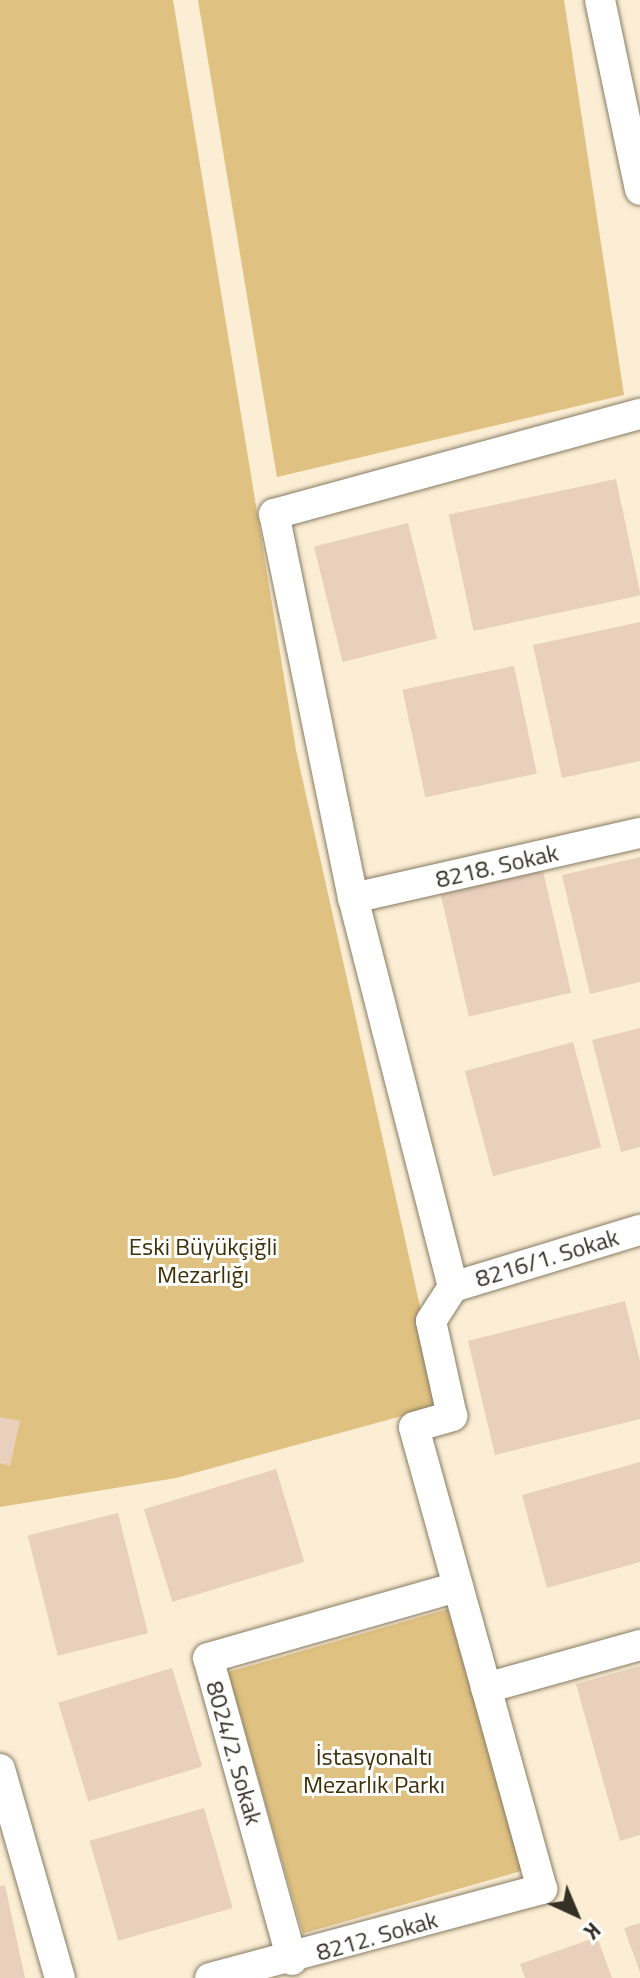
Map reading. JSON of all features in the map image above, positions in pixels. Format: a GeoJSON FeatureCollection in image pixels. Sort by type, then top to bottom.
{"type":"FeatureCollection","features":[{"type":"Feature","properties":{"kind":"street"},"geometry":{"type":"LineString","coordinates":[[600,0],[640,190]]}},
{"type":"Feature","properties":{"kind":"street"},"geometry":{"type":"LineString","coordinates":[[640,414],[274,514],[353,898],[453,1287],[431,1321],[452,1416],[414,1427],[486,1688],[640,1645]]}},
{"type":"Feature","properties":{"kind":"street","name":"8218. Sokak"},"geometry":{"type":"LineString","coordinates":[[353,898],[640,833]]}},
{"type":"Feature","properties":{"kind":"street","name":"8216/1. Sokak"},"geometry":{"type":"LineString","coordinates":[[453,1287],[640,1230]]}},
{"type":"Feature","properties":{"kind":"street","name":"8024/2. Sokak"},"geometry":{"type":"LineString","coordinates":[[292,1960],[208,1658],[458,1587]]}},
{"type":"Feature","properties":{"kind":"street","name":"8212. Sokak"},"geometry":{"type":"LineString","coordinates":[[210,1978],[292,1960],[542,1889],[486,1688]]}},
{"type":"Feature","properties":{"kind":"street"},"geometry":{"type":"LineString","coordinates":[[0,1769],[60,1978]]}},
{"type":"Feature","properties":{"kind":"green space","name":"Eski Büyükçiğli Mezarlığı"},"geometry":{"type":"Polygon","coordinates":[[[0,0],[173,0],[296,750],[442,1405],[176,1478],[0,1507],[0,0]]]}},
{"type":"Feature","properties":{"kind":"green space"},"geometry":{"type":"Polygon","coordinates":[[[198,0],[564,0],[624,395],[277,477],[198,0]]]}},
{"type":"Feature","properties":{"kind":"green space","name":"İstasyonaltı Mezarlık Parkı"},"geometry":{"type":"Polygon","coordinates":[[[448,1609],[523,1870],[303,1934],[228,1672],[448,1609]]]}},
{"type":"Feature","properties":{"kind":"building"},"geometry":{"type":"Polygon","coordinates":[[[616,479],[640,596],[473,631],[449,515],[616,479]]]}},
{"type":"Feature","properties":{"kind":"building"},"geometry":{"type":"Polygon","coordinates":[[[408,523],[437,638],[343,662],[314,546],[408,523]]]}},
{"type":"Feature","properties":{"kind":"building"},"geometry":{"type":"Polygon","coordinates":[[[640,622],[640,761],[562,778],[533,645],[640,622]]]}},
{"type":"Feature","properties":{"kind":"building"},"geometry":{"type":"Polygon","coordinates":[[[514,666],[537,774],[425,797],[402,690],[514,666]]]}},
{"type":"Feature","properties":{"kind":"building"},"geometry":{"type":"Polygon","coordinates":[[[640,857],[640,982],[590,994],[562,875],[640,857]]]}},
{"type":"Feature","properties":{"kind":"building"},"geometry":{"type":"Polygon","coordinates":[[[543,871],[571,993],[469,1016],[441,895],[543,871]]]}},
{"type":"Feature","properties":{"kind":"building"},"geometry":{"type":"Polygon","coordinates":[[[640,1028],[640,1147],[621,1152],[592,1040],[640,1028]]]}},
{"type":"Feature","properties":{"kind":"building"},"geometry":{"type":"Polygon","coordinates":[[[573,1042],[601,1147],[493,1176],[465,1071],[573,1042]]]}},
{"type":"Feature","properties":{"kind":"building"},"geometry":{"type":"Polygon","coordinates":[[[625,1301],[640,1361],[640,1419],[495,1455],[468,1341],[625,1301]]]}},
{"type":"Feature","properties":{"kind":"building"},"geometry":{"type":"Polygon","coordinates":[[[0,1417],[20,1421],[10,1466],[0,1463],[0,1417]]]}},
{"type":"Feature","properties":{"kind":"building"},"geometry":{"type":"Polygon","coordinates":[[[640,1462],[640,1562],[547,1588],[522,1495],[640,1462]]]}},
{"type":"Feature","properties":{"kind":"building"},"geometry":{"type":"Polygon","coordinates":[[[276,1469],[304,1562],[172,1602],[144,1509],[276,1469]]]}},
{"type":"Feature","properties":{"kind":"building"},"geometry":{"type":"Polygon","coordinates":[[[118,1513],[148,1633],[58,1656],[28,1535],[118,1513]]]}},
{"type":"Feature","properties":{"kind":"building"},"geometry":{"type":"Polygon","coordinates":[[[640,1666],[640,1835],[620,1841],[576,1684],[640,1666]]]}},
{"type":"Feature","properties":{"kind":"building"},"geometry":{"type":"Polygon","coordinates":[[[172,1668],[202,1766],[88,1801],[58,1703],[172,1668]]]}},
{"type":"Feature","properties":{"kind":"building"},"geometry":{"type":"Polygon","coordinates":[[[204,1808],[233,1908],[118,1941],[90,1841],[204,1808]]]}},
{"type":"Feature","properties":{"kind":"building"},"geometry":{"type":"Polygon","coordinates":[[[5,1885],[25,1978],[0,1978],[0,1886],[5,1885]]]}},
{"type":"Feature","properties":{"kind":"building"},"geometry":{"type":"Polygon","coordinates":[[[640,1923],[640,1972],[624,1928],[640,1923]]]}},
{"type":"Feature","properties":{"kind":"building"},"geometry":{"type":"Polygon","coordinates":[[[597,1937],[612,1978],[525,1978],[520,1964],[597,1937]]]}}]}
